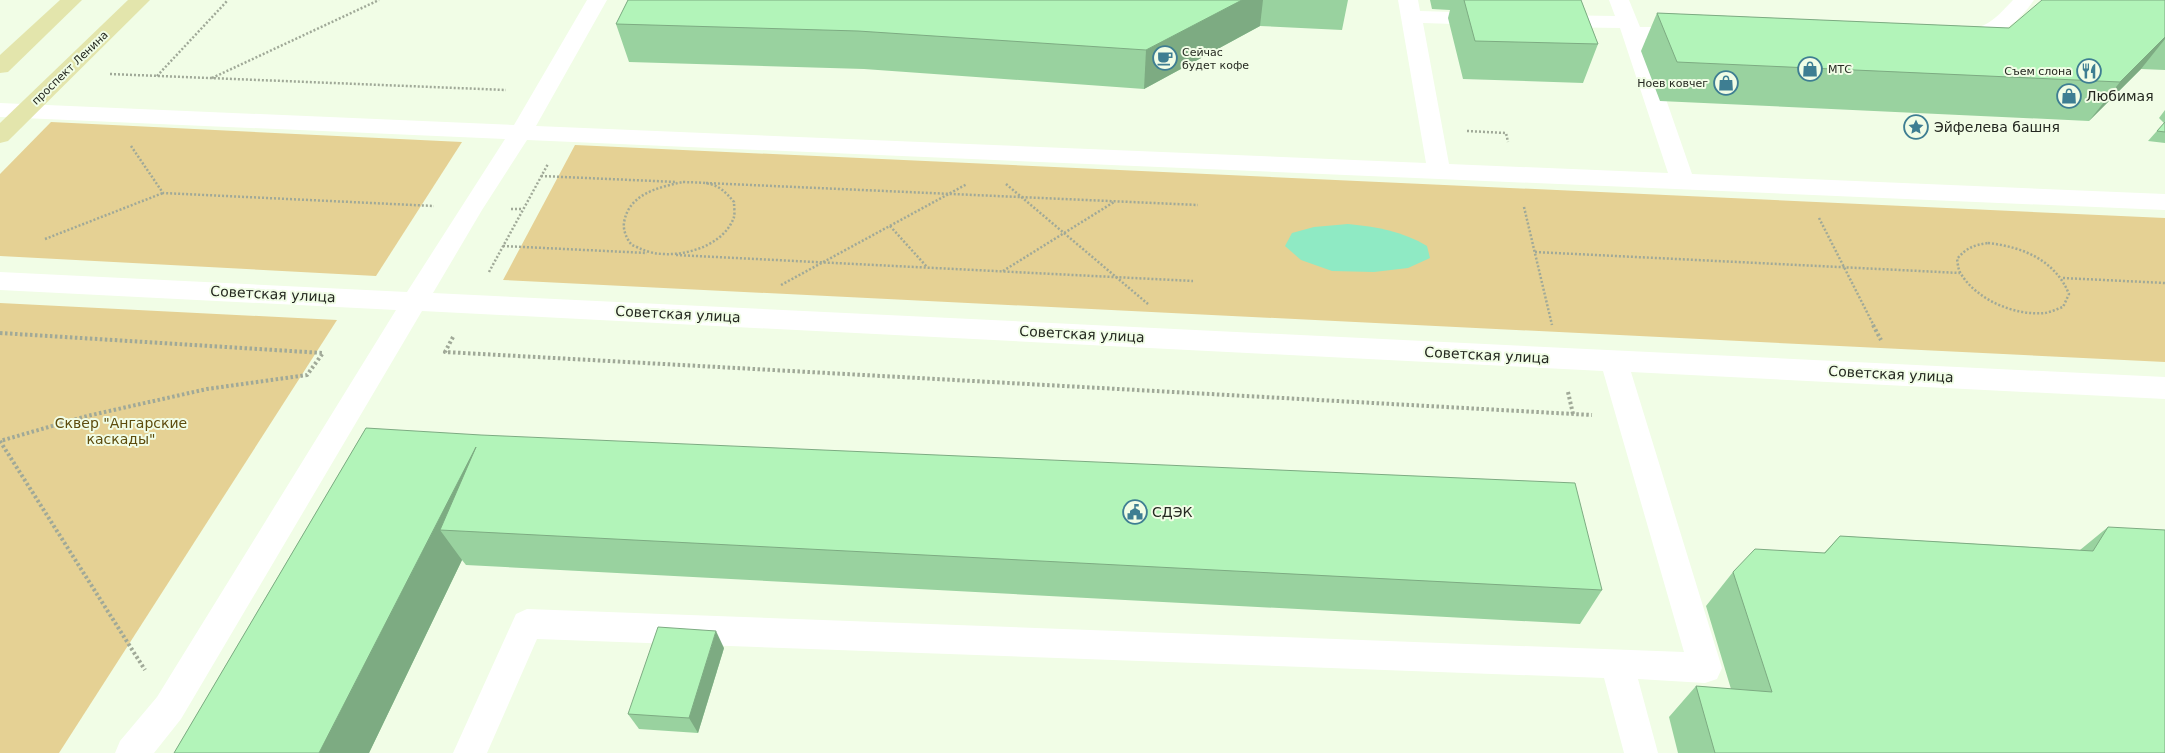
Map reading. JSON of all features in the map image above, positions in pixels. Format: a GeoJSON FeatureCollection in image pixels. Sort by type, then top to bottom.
{"type":"FeatureCollection","features":[{"type":"Feature","properties":{"kind":"main road"},"geometry":{"type":"LineString","coordinates":[[0,66],[72,0]]}},
{"type":"Feature","properties":{"kind":"main road","name":"проспект Ленина"},"geometry":{"type":"LineString","coordinates":[[0,136],[140,0]]}},
{"type":"Feature","properties":{"kind":"street"},"geometry":{"type":"LineString","coordinates":[[132,753],[169,708],[472,207],[521,132],[596,0]]}},
{"type":"Feature","properties":{"kind":"street"},"geometry":{"type":"LineString","coordinates":[[1619,0],[1682,181]]}},
{"type":"Feature","properties":{"kind":"street"},"geometry":{"type":"LineString","coordinates":[[1936,35],[1984,33],[2004,21],[2024,0]]}},
{"type":"Feature","properties":{"kind":"street"},"geometry":{"type":"LineString","coordinates":[[1439,171],[1410,9],[1509,20]]}},
{"type":"Feature","properties":{"kind":"street"},"geometry":{"type":"LineString","coordinates":[[1538,20],[1704,33]]}},
{"type":"Feature","properties":{"kind":"street"},"geometry":{"type":"LineString","coordinates":[[0,110],[2165,202]]}},
{"type":"Feature","properties":{"kind":"street","name":"Советская улица"},"geometry":{"type":"LineString","coordinates":[[0,281],[2165,388]]}},
{"type":"Feature","properties":{"kind":"street"},"geometry":{"type":"LineString","coordinates":[[470,753],[527,624],[1617,663],[1705,668],[1614,361]]}},
{"type":"Feature","properties":{"kind":"street"},"geometry":{"type":"LineString","coordinates":[[1617,663],[1640,753]]}},
{"type":"Feature","properties":{"kind":"path"},"geometry":{"type":"LineString","coordinates":[[228,0],[157,76],[545,92]]}},
{"type":"Feature","properties":{"kind":"path"},"geometry":{"type":"LineString","coordinates":[[212,78],[379,0]]}},
{"type":"Feature","properties":{"kind":"path"},"geometry":{"type":"LineString","coordinates":[[130,143],[163,193]]}},
{"type":"Feature","properties":{"kind":"path"},"geometry":{"type":"LineString","coordinates":[[487,275],[549,162]]}},
{"type":"Feature","properties":{"kind":"path"},"geometry":{"type":"LineString","coordinates":[[541,176],[1198,205]]}},
{"type":"Feature","properties":{"kind":"path"},"geometry":{"type":"LineString","coordinates":[[777,287],[974,180]]}},
{"type":"Feature","properties":{"kind":"path"},"geometry":{"type":"LineString","coordinates":[[650,253],[631,244],[623,229],[626,212],[640,197],[660,186],[683,182]]}},
{"type":"Feature","properties":{"kind":"path"},"geometry":{"type":"LineString","coordinates":[[1003,182],[1155,309]]}},
{"type":"Feature","properties":{"kind":"path"},"geometry":{"type":"LineString","coordinates":[[676,254],[702,248],[723,234],[734,217],[734,202],[724,189],[706,183]]}},
{"type":"Feature","properties":{"kind":"path"},"geometry":{"type":"LineString","coordinates":[[45,239],[163,193],[472,207]]}},
{"type":"Feature","properties":{"kind":"path"},"geometry":{"type":"LineString","coordinates":[[1522,200],[1553,328]]}},
{"type":"Feature","properties":{"kind":"path"},"geometry":{"type":"LineString","coordinates":[[1002,271],[1115,202]]}},
{"type":"Feature","properties":{"kind":"path"},"geometry":{"type":"LineString","coordinates":[[1817,214],[1883,345]]}},
{"type":"Feature","properties":{"kind":"path"},"geometry":{"type":"LineString","coordinates":[[890,226],[927,267]]}},
{"type":"Feature","properties":{"kind":"path"},"geometry":{"type":"LineString","coordinates":[[1981,244],[1996,244],[2026,251],[2047,263],[2063,278],[2069,294],[2063,307],[2046,314],[2021,312],[1995,304],[1973,289],[1960,273],[1957,259],[1966,249],[1981,244]]}},
{"type":"Feature","properties":{"kind":"path"},"geometry":{"type":"LineString","coordinates":[[503,246],[1193,281]]}},
{"type":"Feature","properties":{"kind":"path"},"geometry":{"type":"LineString","coordinates":[[1535,252],[1960,273]]}},
{"type":"Feature","properties":{"kind":"path"},"geometry":{"type":"LineString","coordinates":[[2063,278],[2165,283]]}},
{"type":"Feature","properties":{"kind":"path"},"geometry":{"type":"LineString","coordinates":[[0,333],[323,353],[307,375],[207,389],[87,416],[0,441],[169,708]]}},
{"type":"Feature","properties":{"kind":"path"},"geometry":{"type":"LineString","coordinates":[[445,352],[1630,417]]}},
{"type":"Feature","properties":{"kind":"path"},"geometry":{"type":"LineString","coordinates":[[1566,386],[1573,414]]}},
{"type":"Feature","properties":{"kind":"green space"},"geometry":{"type":"Polygon","coordinates":[[[51,122],[462,142],[376,276],[0,256],[0,174],[51,122]]]}},
{"type":"Feature","properties":{"kind":"green space"},"geometry":{"type":"Polygon","coordinates":[[[575,145],[2165,218],[2165,362],[503,280],[575,145]]]}},
{"type":"Feature","properties":{"kind":"green space","name":"Сквер \"Ангарские каскады\""},"geometry":{"type":"Polygon","coordinates":[[[0,303],[337,320],[59,753],[0,753],[0,303]]]}},
{"type":"Feature","properties":{"kind":"shaded area"},"geometry":{"type":"Polygon","coordinates":[[[1348,224],[1399,233],[1427,246],[1430,258],[1408,268],[1374,272],[1332,271],[1301,260],[1285,246],[1292,233],[1314,227],[1348,224]]]}},
{"type":"Feature","properties":{"kind":"building"},"geometry":{"type":"Polygon","coordinates":[[[628,0],[1242,0],[1146,50],[858,31],[616,24],[628,0]]]}},
{"type":"Feature","properties":{"kind":"building"},"geometry":{"type":"Polygon","coordinates":[[[1464,0],[1581,0],[1598,44],[1475,41],[1464,0]]]}},
{"type":"Feature","properties":{"kind":"building"},"geometry":{"type":"Polygon","coordinates":[[[2042,0],[2165,0],[2165,37],[2120,82],[1677,62],[1657,13],[2009,28],[2042,0]]]}},
{"type":"Feature","properties":{"kind":"building"},"geometry":{"type":"Polygon","coordinates":[[[2165,122],[2165,132],[2157,131],[2165,122]]]}},
{"type":"Feature","properties":{"kind":"building"},"geometry":{"type":"Polygon","coordinates":[[[366,428],[481,435],[1575,483],[1602,590],[440,530],[476,447],[319,753],[174,753],[366,428]]]}},
{"type":"Feature","properties":{"kind":"building"},"geometry":{"type":"Polygon","coordinates":[[[2108,527],[2165,530],[2165,753],[1715,753],[1696,686],[1772,692],[1733,572],[1755,549],[1825,553],[1840,536],[2093,551],[2108,527]]]}},
{"type":"Feature","properties":{"kind":"building"},"geometry":{"type":"Polygon","coordinates":[[[658,627],[716,631],[689,718],[628,714],[658,627]]]}},
{"type":"Feature","properties":{"kind":"place","name":"Сейчас будет кофе"},"geometry":{"type":"Point","coordinates":[1165,58]}},
{"type":"Feature","properties":{"kind":"place","name":"МТС"},"geometry":{"type":"Point","coordinates":[1810,69]}},
{"type":"Feature","properties":{"kind":"place","name":"Съем слона"},"geometry":{"type":"Point","coordinates":[2089,71]}},
{"type":"Feature","properties":{"kind":"place","name":"Ноев ковчег"},"geometry":{"type":"Point","coordinates":[1726,83]}},
{"type":"Feature","properties":{"kind":"place","name":"Любимая"},"geometry":{"type":"Point","coordinates":[2069,96]}},
{"type":"Feature","properties":{"kind":"place","name":"Эйфелева башня"},"geometry":{"type":"Point","coordinates":[1916,127]}},
{"type":"Feature","properties":{"kind":"place","name":"СДЭК"},"geometry":{"type":"Point","coordinates":[1135,512]}}]}
